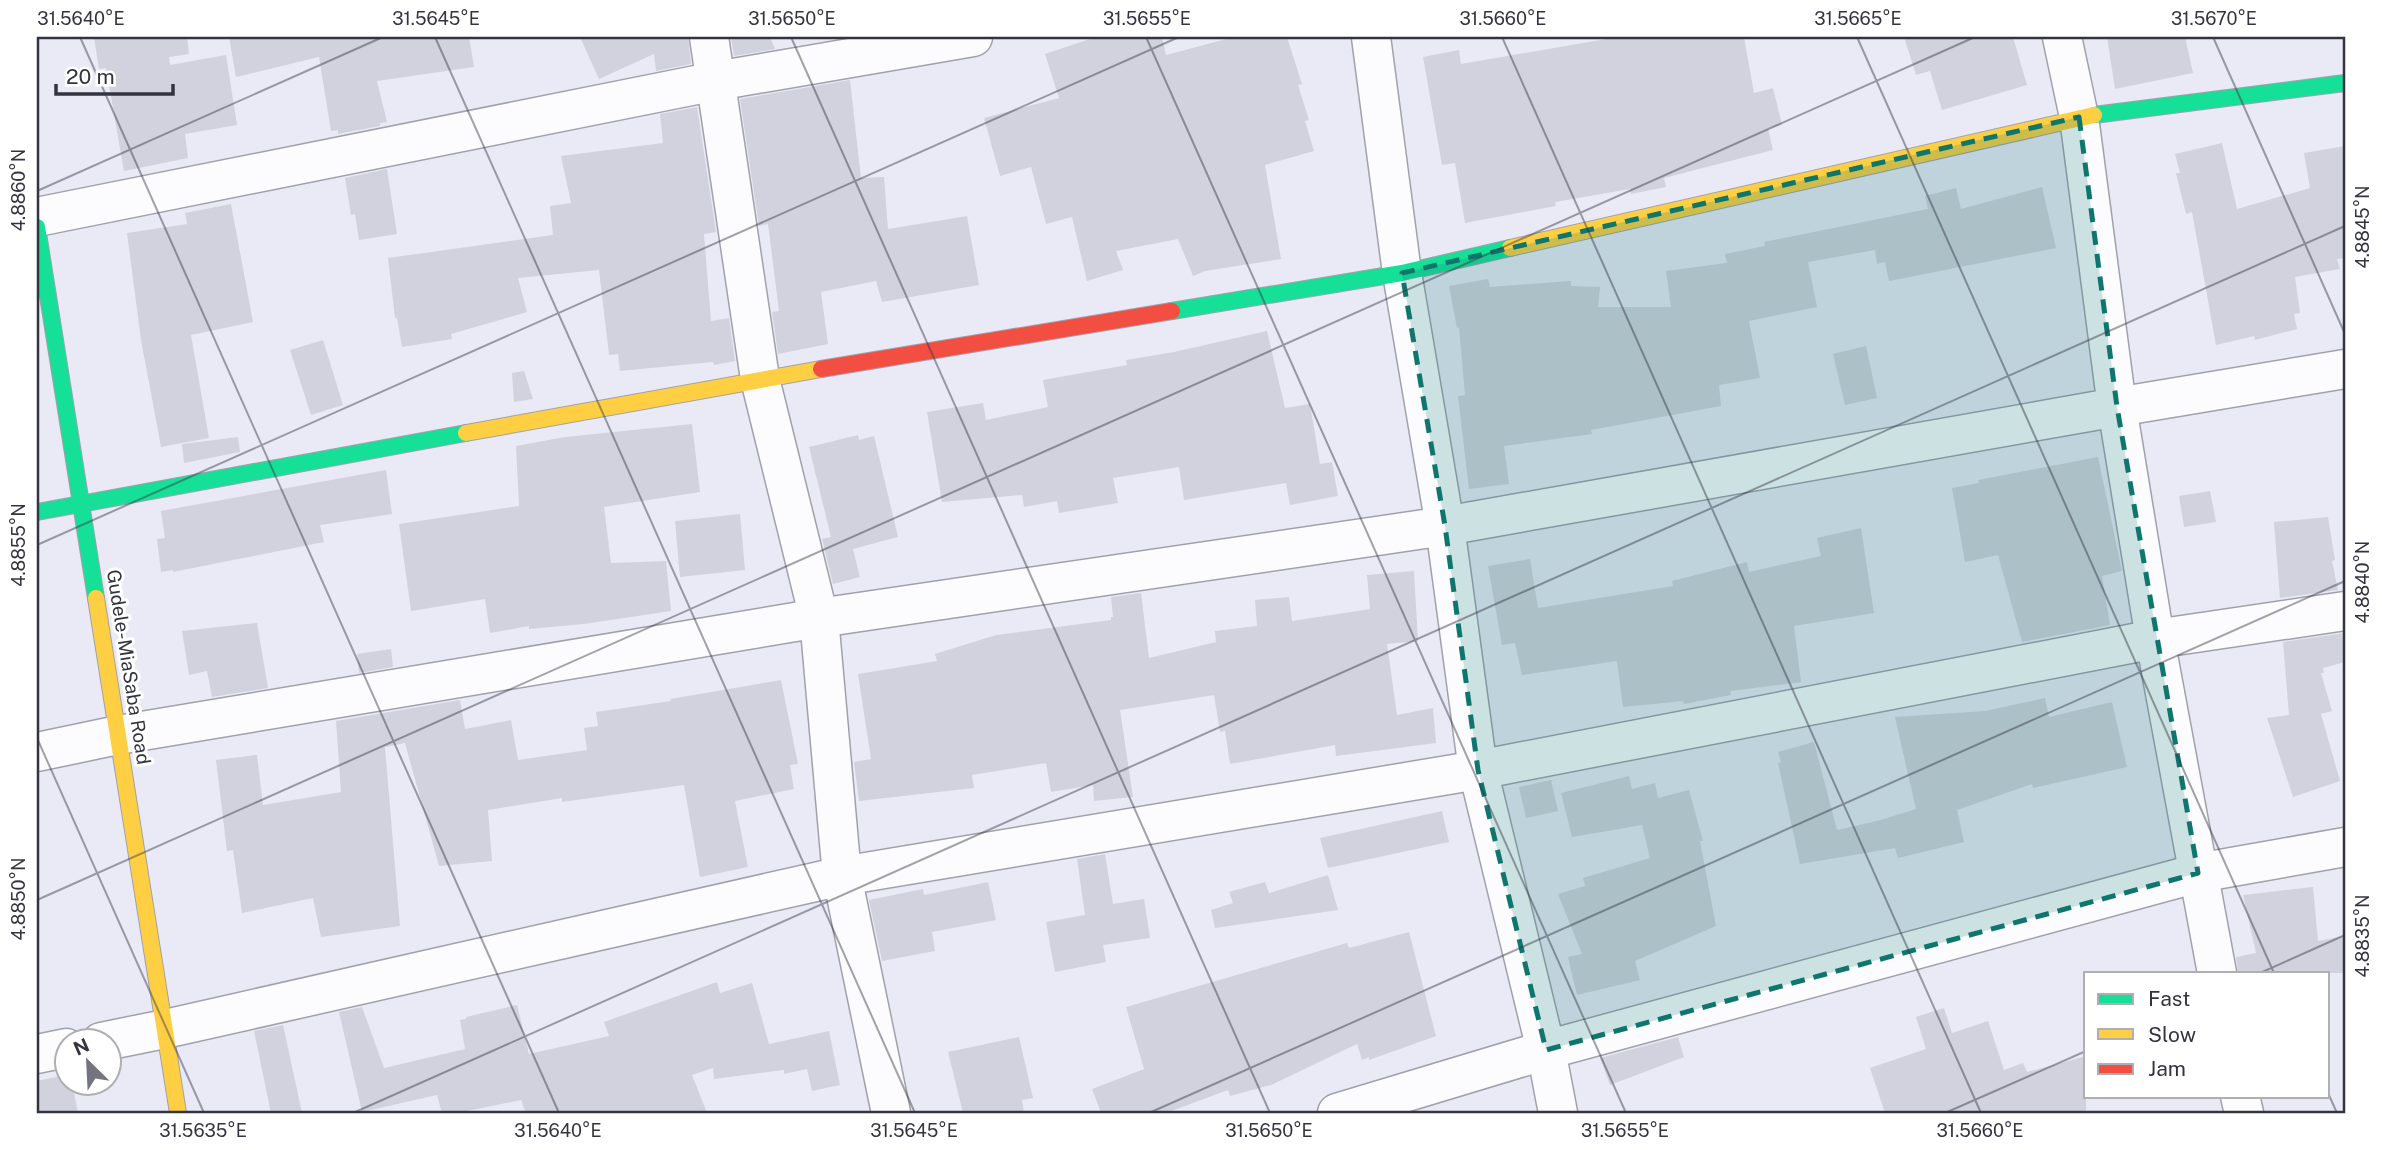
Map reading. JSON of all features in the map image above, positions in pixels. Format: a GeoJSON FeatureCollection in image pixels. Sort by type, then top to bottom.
{"type":"FeatureCollection","features":[{"type":"Feature","properties":{"kind":"street"},"geometry":{"type":"LineString","coordinates":[[709,37],[760,379],[819,618],[842,876],[891,1113]]}},
{"type":"Feature","properties":{"kind":"street"},"geometry":{"type":"LineString","coordinates":[[37,217],[716,81],[973,37]]}},
{"type":"Feature","properties":{"kind":"street"},"geometry":{"type":"LineString","coordinates":[[1374,37],[1402,273],[1446,526],[1478,770],[1546,1050],[1558,1113]]}},
{"type":"Feature","properties":{"kind":"street"},"geometry":{"type":"LineString","coordinates":[[2062,37],[2079,117],[2117,407],[2155,639],[2217,972]]}},
{"type":"Feature","properties":{"kind":"street"},"geometry":{"type":"LineString","coordinates":[[37,512],[760,379],[1402,273],[2079,117],[2345,83]]}},
{"type":"Feature","properties":{"kind":"street","name":"Gudele-MiaSaba Road"},"geometry":{"type":"LineString","coordinates":[[37,227],[178,1113]]}},
{"type":"Feature","properties":{"kind":"street"},"geometry":{"type":"LineString","coordinates":[[37,752],[118,734],[819,618],[1446,526],[2345,369]]}},
{"type":"Feature","properties":{"kind":"street"},"geometry":{"type":"LineString","coordinates":[[122,1037],[842,876],[1478,770],[2155,639],[2345,611]]}},
{"type":"Feature","properties":{"kind":"street"},"geometry":{"type":"LineString","coordinates":[[1337,1113],[1546,1050],[2198,873],[2345,847]]}},
{"type":"Feature","properties":{"kind":"highlighted area"},"geometry":{"type":"Polygon","coordinates":[[[2079,117],[2117,407],[2198,873],[1546,1050],[1478,770],[1445,526],[1402,273],[2079,117]]]}},
{"type":"Feature","properties":{"kind":"building"},"geometry":{"type":"Polygon","coordinates":[[[94,37],[187,37],[189,54],[169,57],[170,65],[226,55],[237,125],[185,134],[188,158],[124,171],[106,68],[99,69],[94,37]]]}},
{"type":"Feature","properties":{"kind":"building"},"geometry":{"type":"Polygon","coordinates":[[[229,37],[469,37],[474,67],[377,81],[387,122],[380,123],[380,126],[338,134],[338,130],[331,131],[319,57],[236,77],[229,37]]]}},
{"type":"Feature","properties":{"kind":"building"},"geometry":{"type":"Polygon","coordinates":[[[580,37],[688,37],[691,64],[656,71],[654,54],[599,79],[580,37]]]}},
{"type":"Feature","properties":{"kind":"building"},"geometry":{"type":"Polygon","coordinates":[[[731,37],[770,37],[775,49],[734,56],[731,37]]]}},
{"type":"Feature","properties":{"kind":"building"},"geometry":{"type":"Polygon","coordinates":[[[1096,37],[1162,37],[1166,55],[1234,37],[1287,37],[1302,84],[1298,85],[1309,120],[1305,121],[1314,151],[1265,165],[1281,259],[1205,271],[1193,276],[1178,239],[1116,251],[1123,270],[1087,281],[1072,217],[1046,224],[1031,167],[1000,176],[984,118],[1059,98],[1045,54],[1096,37]]]}},
{"type":"Feature","properties":{"kind":"building"},"geometry":{"type":"Polygon","coordinates":[[[1618,37],[1744,37],[1754,93],[1773,88],[1782,125],[1768,128],[1773,150],[1664,178],[1666,187],[1631,194],[1630,189],[1555,202],[1556,206],[1465,223],[1455,163],[1442,165],[1423,57],[1459,50],[1461,64],[1618,37]]]}},
{"type":"Feature","properties":{"kind":"building"},"geometry":{"type":"Polygon","coordinates":[[[1904,37],[2013,37],[2027,85],[1942,110],[1930,71],[1916,75],[1904,37]]]}},
{"type":"Feature","properties":{"kind":"building"},"geometry":{"type":"Polygon","coordinates":[[[2107,37],[2185,37],[2193,73],[2115,89],[2107,37]]]}},
{"type":"Feature","properties":{"kind":"building"},"geometry":{"type":"Polygon","coordinates":[[[850,80],[861,178],[884,177],[888,229],[967,216],[979,285],[882,302],[876,281],[821,292],[828,344],[778,354],[772,312],[779,311],[768,224],[759,226],[740,99],[850,80]]]}},
{"type":"Feature","properties":{"kind":"building"},"geometry":{"type":"Polygon","coordinates":[[[697,107],[716,232],[704,234],[711,321],[729,318],[735,361],[714,365],[713,362],[620,371],[618,354],[609,355],[599,270],[518,278],[527,312],[451,334],[452,339],[402,347],[395,318],[388,258],[553,235],[550,206],[571,203],[561,156],[663,143],[660,114],[697,107]]]}},
{"type":"Feature","properties":{"kind":"building"},"geometry":{"type":"Polygon","coordinates":[[[2222,143],[2237,209],[2310,188],[2304,153],[2345,146],[2345,258],[2337,259],[2340,269],[2295,277],[2300,313],[2294,314],[2297,329],[2255,340],[2254,336],[2216,345],[2192,212],[2186,214],[2176,173],[2180,173],[2175,154],[2222,143]]]}},
{"type":"Feature","properties":{"kind":"building"},"geometry":{"type":"Polygon","coordinates":[[[387,169],[397,234],[359,240],[355,214],[351,215],[345,178],[387,169]]]}},
{"type":"Feature","properties":{"kind":"building"},"geometry":{"type":"Polygon","coordinates":[[[2042,187],[2056,248],[1889,281],[1885,262],[1877,264],[1875,250],[1808,262],[1817,307],[1749,321],[1760,378],[1719,385],[1721,406],[1591,430],[1592,434],[1504,446],[1509,484],[1469,489],[1458,396],[1465,395],[1459,327],[1457,328],[1449,286],[1488,279],[1490,287],[1571,281],[1571,286],[1600,287],[1598,307],[1671,307],[1666,271],[1727,263],[1725,254],[1765,246],[1764,242],[1928,209],[1925,196],[1956,188],[1961,209],[2042,187]]]}},
{"type":"Feature","properties":{"kind":"building"},"geometry":{"type":"Polygon","coordinates":[[[231,204],[253,322],[191,335],[209,438],[161,447],[141,340],[127,233],[187,224],[185,213],[231,204]]]}},
{"type":"Feature","properties":{"kind":"building"},"geometry":{"type":"Polygon","coordinates":[[[1267,331],[1285,408],[1310,404],[1320,464],[1332,462],[1338,496],[1290,505],[1286,483],[1184,500],[1179,467],[1113,478],[1118,503],[1059,513],[1057,501],[1024,507],[1022,495],[942,502],[927,412],[983,403],[986,420],[1048,407],[1043,380],[1127,365],[1126,360],[1267,331]]]}},
{"type":"Feature","properties":{"kind":"building"},"geometry":{"type":"Polygon","coordinates":[[[323,340],[343,405],[311,415],[290,350],[323,340]]]}},
{"type":"Feature","properties":{"kind":"building"},"geometry":{"type":"Polygon","coordinates":[[[1866,346],[1877,398],[1845,405],[1833,354],[1866,346]]]}},
{"type":"Feature","properties":{"kind":"building"},"geometry":{"type":"Polygon","coordinates":[[[524,371],[533,399],[514,402],[512,373],[524,371]]]}},
{"type":"Feature","properties":{"kind":"building"},"geometry":{"type":"Polygon","coordinates":[[[692,424],[700,492],[604,507],[611,563],[666,561],[671,611],[584,624],[529,629],[529,626],[490,633],[485,599],[411,611],[399,524],[519,506],[516,446],[565,437],[692,424]]]}},
{"type":"Feature","properties":{"kind":"building"},"geometry":{"type":"Polygon","coordinates":[[[858,435],[859,440],[874,436],[898,537],[853,549],[860,577],[833,584],[822,539],[831,537],[809,447],[858,435]]]}},
{"type":"Feature","properties":{"kind":"building"},"geometry":{"type":"Polygon","coordinates":[[[238,437],[240,452],[184,463],[182,444],[238,437]]]}},
{"type":"Feature","properties":{"kind":"building"},"geometry":{"type":"Polygon","coordinates":[[[2098,457],[2122,571],[2102,576],[2110,625],[2022,642],[1998,555],[1965,562],[1952,488],[1979,483],[1978,480],[2098,457]]]}},
{"type":"Feature","properties":{"kind":"building"},"geometry":{"type":"Polygon","coordinates":[[[386,470],[392,514],[320,525],[324,542],[173,572],[161,572],[157,539],[165,538],[161,511],[386,470]]]}},
{"type":"Feature","properties":{"kind":"building"},"geometry":{"type":"Polygon","coordinates":[[[2210,491],[2216,522],[2184,527],[2179,496],[2210,491]]]}},
{"type":"Feature","properties":{"kind":"building"},"geometry":{"type":"Polygon","coordinates":[[[740,514],[745,570],[680,577],[675,521],[740,514]]]}},
{"type":"Feature","properties":{"kind":"building"},"geometry":{"type":"Polygon","coordinates":[[[2328,517],[2338,590],[2280,598],[2274,522],[2328,517]]]}},
{"type":"Feature","properties":{"kind":"building"},"geometry":{"type":"Polygon","coordinates":[[[1861,528],[1874,613],[1794,626],[1801,682],[1730,691],[1731,695],[1684,704],[1683,701],[1623,707],[1617,661],[1522,675],[1515,643],[1502,645],[1488,566],[1530,559],[1538,608],[1673,586],[1672,581],[1747,562],[1749,572],[1821,556],[1817,538],[1861,528]]]}},
{"type":"Feature","properties":{"kind":"building"},"geometry":{"type":"Polygon","coordinates":[[[1414,571],[1418,641],[1387,644],[1397,715],[1433,708],[1436,743],[1336,756],[1335,745],[1230,764],[1225,731],[1220,732],[1214,695],[1120,710],[1133,797],[1094,801],[1093,785],[1051,792],[1046,763],[972,775],[974,788],[859,801],[854,762],[871,759],[858,674],[937,661],[935,654],[996,635],[1111,620],[1111,597],[1141,593],[1149,658],[1216,642],[1215,631],[1257,626],[1255,600],[1289,597],[1292,621],[1370,609],[1367,575],[1414,571]]]}},
{"type":"Feature","properties":{"kind":"building"},"geometry":{"type":"Polygon","coordinates":[[[257,623],[268,688],[212,697],[207,671],[189,675],[182,631],[257,623]]]}},
{"type":"Feature","properties":{"kind":"building"},"geometry":{"type":"Polygon","coordinates":[[[2345,633],[2345,662],[2323,668],[2324,673],[2321,673],[2332,711],[2321,714],[2340,781],[2293,797],[2267,718],[2289,715],[2283,642],[2345,633]]]}},
{"type":"Feature","properties":{"kind":"building"},"geometry":{"type":"Polygon","coordinates":[[[391,649],[393,667],[359,673],[357,654],[391,649]]]}},
{"type":"Feature","properties":{"kind":"building"},"geometry":{"type":"Polygon","coordinates":[[[781,680],[798,764],[790,765],[794,789],[735,801],[748,867],[700,877],[684,785],[562,802],[562,798],[488,810],[492,861],[439,866],[405,743],[385,747],[400,926],[321,937],[313,898],[242,913],[233,850],[227,851],[216,760],[257,755],[263,805],[341,792],[336,721],[460,700],[465,729],[511,720],[518,760],[587,750],[584,728],[598,726],[596,712],[781,680]]]}},
{"type":"Feature","properties":{"kind":"building"},"geometry":{"type":"Polygon","coordinates":[[[2045,698],[2049,717],[2112,702],[2127,767],[2033,788],[2032,784],[1957,810],[1964,842],[1898,858],[1895,848],[1800,864],[1778,763],[1781,762],[1778,752],[1814,742],[1837,830],[1916,809],[1895,717],[1985,711],[2045,698]]]}},
{"type":"Feature","properties":{"kind":"building"},"geometry":{"type":"Polygon","coordinates":[[[1629,776],[1632,789],[1655,783],[1658,798],[1689,790],[1703,841],[1700,841],[1716,926],[1635,961],[1640,980],[1577,995],[1568,957],[1582,954],[1558,894],[1585,886],[1583,878],[1650,858],[1642,825],[1572,837],[1561,793],[1629,776]]]}},
{"type":"Feature","properties":{"kind":"building"},"geometry":{"type":"Polygon","coordinates":[[[1551,780],[1558,811],[1526,818],[1519,787],[1551,780]]]}},
{"type":"Feature","properties":{"kind":"building"},"geometry":{"type":"Polygon","coordinates":[[[1442,811],[1449,842],[1328,868],[1320,838],[1442,811]]]}},
{"type":"Feature","properties":{"kind":"building"},"geometry":{"type":"Polygon","coordinates":[[[1105,854],[1113,904],[1144,899],[1150,938],[1103,945],[1106,962],[1055,972],[1046,922],[1085,915],[1077,859],[1105,854]]]}},
{"type":"Feature","properties":{"kind":"building"},"geometry":{"type":"Polygon","coordinates":[[[1328,875],[1338,910],[1215,928],[1211,910],[1233,903],[1229,892],[1265,882],[1269,893],[1328,875]]]}},
{"type":"Feature","properties":{"kind":"building"},"geometry":{"type":"Polygon","coordinates":[[[988,882],[996,920],[932,932],[935,951],[882,961],[869,900],[923,889],[924,895],[988,882]]]}},
{"type":"Feature","properties":{"kind":"building"},"geometry":{"type":"Polygon","coordinates":[[[2313,887],[2318,941],[2345,936],[2345,973],[2238,972],[2236,957],[2256,953],[2243,895],[2313,887]]]}},
{"type":"Feature","properties":{"kind":"building"},"geometry":{"type":"Polygon","coordinates":[[[1409,932],[1436,1036],[1369,1060],[1369,1057],[1362,1060],[1357,1044],[1271,1085],[1230,1096],[1228,1090],[1166,1113],[1101,1113],[1092,1089],[1144,1069],[1126,1007],[1347,943],[1349,948],[1409,932]]]}},
{"type":"Feature","properties":{"kind":"building"},"geometry":{"type":"Polygon","coordinates":[[[717,982],[720,993],[752,983],[769,1044],[829,1031],[840,1085],[812,1091],[807,1069],[784,1074],[784,1070],[714,1079],[713,1068],[692,1075],[707,1113],[526,1113],[521,1100],[457,1113],[442,1113],[437,1095],[362,1112],[339,1012],[362,1007],[384,1068],[465,1049],[460,1020],[466,1017],[517,1005],[529,1054],[609,1036],[604,1022],[717,982]]]}},
{"type":"Feature","properties":{"kind":"building"},"geometry":{"type":"Polygon","coordinates":[[[1944,1008],[1952,1033],[1988,1021],[2004,1070],[2023,1063],[2027,1072],[2084,1057],[2086,1113],[1885,1113],[1870,1068],[1926,1049],[1916,1017],[1944,1008]]]}},
{"type":"Feature","properties":{"kind":"building"},"geometry":{"type":"Polygon","coordinates":[[[283,1025],[302,1113],[271,1113],[254,1031],[283,1025]]]}},
{"type":"Feature","properties":{"kind":"building"},"geometry":{"type":"Polygon","coordinates":[[[1019,1037],[1033,1098],[1022,1100],[1024,1113],[963,1113],[948,1052],[1019,1037]]]}},
{"type":"Feature","properties":{"kind":"building"},"geometry":{"type":"Polygon","coordinates":[[[1678,1037],[1684,1057],[1610,1085],[1600,1058],[1678,1037]]]}},
{"type":"Feature","properties":{"kind":"building"},"geometry":{"type":"Polygon","coordinates":[[[52,1078],[52,1098],[75,1098],[78,1113],[37,1113],[37,1081],[52,1078]]]}},
{"type":"Feature","properties":{"kind":"traffic: fast"},"geometry":{"type":"LineString","coordinates":[[2094,115],[2345,83]]}},
{"type":"Feature","properties":{"kind":"traffic: fast"},"geometry":{"type":"LineString","coordinates":[[37,227],[96,598]]}},
{"type":"Feature","properties":{"kind":"traffic: fast"},"geometry":{"type":"LineString","coordinates":[[1172,311],[1402,273],[1510,248]]}},
{"type":"Feature","properties":{"kind":"traffic: fast"},"geometry":{"type":"LineString","coordinates":[[37,512],[466,433]]}},
{"type":"Feature","properties":{"kind":"traffic: slow"},"geometry":{"type":"LineString","coordinates":[[1510,248],[2094,115]]}},
{"type":"Feature","properties":{"kind":"traffic: slow"},"geometry":{"type":"LineString","coordinates":[[466,433],[821,369]]}},
{"type":"Feature","properties":{"kind":"traffic: slow"},"geometry":{"type":"LineString","coordinates":[[96,598],[178,1113]]}},
{"type":"Feature","properties":{"kind":"traffic: jam"},"geometry":{"type":"LineString","coordinates":[[821,369],[1172,311]]}}]}
